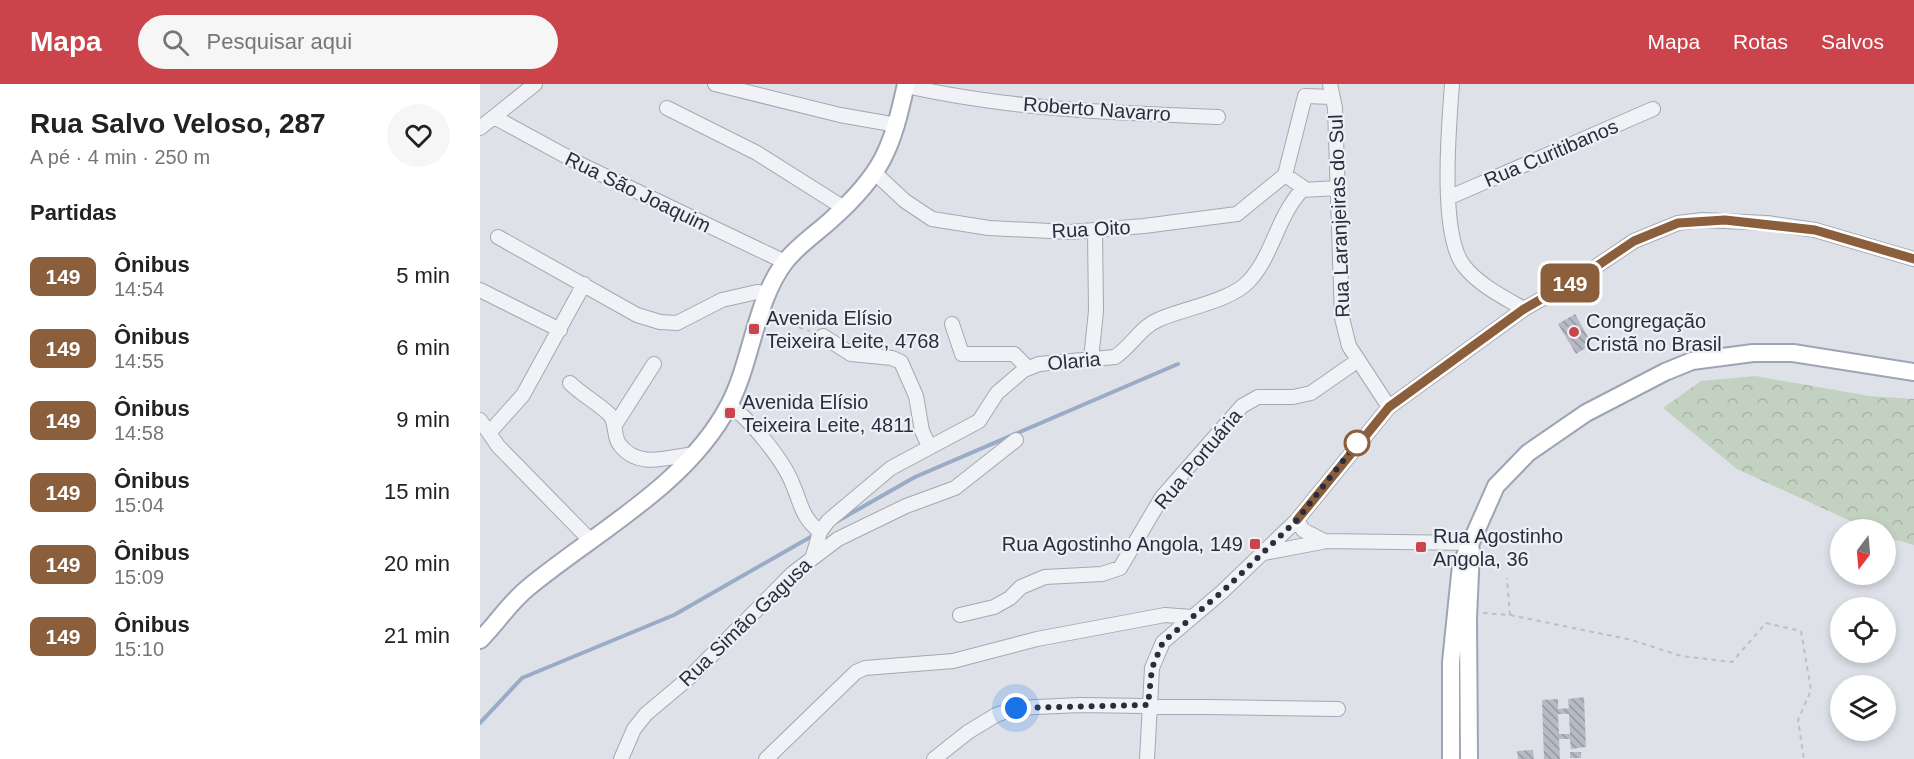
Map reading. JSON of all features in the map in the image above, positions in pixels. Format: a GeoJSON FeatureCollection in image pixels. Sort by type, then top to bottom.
{"type":"FeatureCollection","features":[{"type":"Feature","properties":{"kind":"main road"},"geometry":{"type":"LineString","coordinates":[[481,636],[527,589],[650,495],[694,454],[729,405],[768,293],[784,262],[844,208],[876,174],[897,126],[906,85]]}},
{"type":"Feature","properties":{"kind":"main road"},"geometry":{"type":"LineString","coordinates":[[1451,759],[1453,629],[1461,565],[1496,486],[1528,453],[1586,413],[1665,372],[1701,360],[1753,352],[1793,353],[1914,372]]}},
{"type":"Feature","properties":{"kind":"main road"},"geometry":{"type":"LineString","coordinates":[[1469,759],[1468,612],[1471,543]]}},
{"type":"Feature","properties":{"kind":"street"},"geometry":{"type":"LineString","coordinates":[[480,128],[535,84]]}},
{"type":"Feature","properties":{"kind":"street"},"geometry":{"type":"LineString","coordinates":[[715,84],[833,114],[897,126]]}},
{"type":"Feature","properties":{"kind":"street"},"geometry":{"type":"LineString","coordinates":[[1452,84],[1448,163],[1452,240],[1463,265],[1485,285],[1524,309]]}},
{"type":"Feature","properties":{"kind":"street","name":"Roberto Navarro"},"geometry":{"type":"LineString","coordinates":[[906,85],[963,96],[1066,109],[1218,117]]}},
{"type":"Feature","properties":{"kind":"street"},"geometry":{"type":"LineString","coordinates":[[1331,91],[1305,96],[1285,175],[1304,188],[1338,188]]}},
{"type":"Feature","properties":{"kind":"street","name":"Rua Laranjeiras do Sul"},"geometry":{"type":"LineString","coordinates":[[1331,91],[1338,188],[1340,301],[1345,336],[1357,361],[1389,407]]}},
{"type":"Feature","properties":{"kind":"street"},"geometry":{"type":"LineString","coordinates":[[667,108],[757,153],[844,208]]}},
{"type":"Feature","properties":{"kind":"street","name":"Rua Curitibanos"},"geometry":{"type":"LineString","coordinates":[[1450,197],[1653,109]]}},
{"type":"Feature","properties":{"kind":"street","name":"Rua São Joaquim"},"geometry":{"type":"LineString","coordinates":[[494,117],[582,165],[784,262]]}},
{"type":"Feature","properties":{"kind":"street","name":"Rua Oito"},"geometry":{"type":"LineString","coordinates":[[876,174],[905,201],[938,220],[1034,231],[1095,231],[1237,214],[1285,175]]}},
{"type":"Feature","properties":{"kind":"street","name":"Olaria"},"geometry":{"type":"LineString","coordinates":[[813,556],[820,532],[828,521],[891,468],[979,421],[997,393],[1028,368],[1039,364],[1115,357],[1140,330],[1153,322],[1243,287],[1262,263],[1284,213],[1304,188]]}},
{"type":"Feature","properties":{"kind":"street"},"geometry":{"type":"LineString","coordinates":[[1147,759],[1148,705],[1152,668],[1163,642],[1263,554],[1297,520],[1389,407],[1524,309],[1588,272],[1634,241],[1686,222],[1725,220],[1815,230],[1914,259]]}},
{"type":"Feature","properties":{"kind":"street"},"geometry":{"type":"LineString","coordinates":[[1091,359],[1096,311],[1095,231]]}},
{"type":"Feature","properties":{"kind":"street"},"geometry":{"type":"LineString","coordinates":[[498,237],[637,315],[668,324],[686,320],[722,300],[757,292],[768,293]]}},
{"type":"Feature","properties":{"kind":"street"},"geometry":{"type":"LineString","coordinates":[[489,433],[523,395],[584,284]]}},
{"type":"Feature","properties":{"kind":"street"},"geometry":{"type":"LineString","coordinates":[[480,290],[560,330]]}},
{"type":"Feature","properties":{"kind":"street"},"geometry":{"type":"LineString","coordinates":[[952,324],[962,354],[1014,354],[1028,368]]}},
{"type":"Feature","properties":{"kind":"street"},"geometry":{"type":"LineString","coordinates":[[823,336],[851,354],[892,358],[901,362],[916,396],[922,431],[929,447]]}},
{"type":"Feature","properties":{"kind":"street","name":"Rua Portuária"},"geometry":{"type":"LineString","coordinates":[[960,615],[994,607],[1010,598],[1021,587],[1045,578],[1102,574],[1117,569],[1127,559],[1162,497],[1242,406],[1258,397],[1293,397],[1311,393],[1357,361]]}},
{"type":"Feature","properties":{"kind":"street"},"geometry":{"type":"LineString","coordinates":[[615,425],[654,364]]}},
{"type":"Feature","properties":{"kind":"street"},"geometry":{"type":"LineString","coordinates":[[570,383],[611,417],[621,446],[645,459],[657,461],[676,455],[694,454]]}},
{"type":"Feature","properties":{"kind":"street"},"geometry":{"type":"LineString","coordinates":[[729,405],[747,417],[780,463],[793,483],[802,512],[820,532]]}},
{"type":"Feature","properties":{"kind":"street"},"geometry":{"type":"LineString","coordinates":[[480,420],[549,500],[590,540]]}},
{"type":"Feature","properties":{"kind":"street","name":"Rua Simão Gagusa"},"geometry":{"type":"LineString","coordinates":[[621,759],[634,729],[646,714],[690,676],[771,594],[813,556],[838,539],[876,519],[955,488],[1016,440]]}},
{"type":"Feature","properties":{"kind":"street"},"geometry":{"type":"LineString","coordinates":[[1297,520],[1303,530],[1324,541]]}},
{"type":"Feature","properties":{"kind":"street"},"geometry":{"type":"LineString","coordinates":[[1263,554],[1324,541],[1471,543]]}},
{"type":"Feature","properties":{"kind":"street"},"geometry":{"type":"LineString","coordinates":[[766,759],[840,690],[856,672],[865,668],[953,661],[1037,639],[1165,615],[1192,617]]}},
{"type":"Feature","properties":{"kind":"street"},"geometry":{"type":"LineString","coordinates":[[934,759],[968,732],[996,715],[1016,708],[1148,705],[1338,709]]}},
{"type":"Feature","properties":{"kind":"path"},"geometry":{"type":"LineString","coordinates":[[762,315],[823,336]]}},
{"type":"Feature","properties":{"kind":"path"},"geometry":{"type":"LineString","coordinates":[[1507,578],[1510,615]]}},
{"type":"Feature","properties":{"kind":"path"},"geometry":{"type":"LineString","coordinates":[[1468,612],[1510,615],[1632,640],[1681,656],[1732,662],[1766,623],[1801,631],[1811,690],[1798,720],[1804,759]]}},
{"type":"Feature","properties":{"kind":"green space"},"geometry":{"type":"Polygon","coordinates":[[[1755,376],[1869,396],[1914,399],[1914,545],[1896,540],[1896,519],[1846,519],[1737,469],[1663,408],[1701,381],[1755,376]]]}},
{"type":"Feature","properties":{"kind":"building","name":"Congregação Cristã no Brasil"},"geometry":{"type":"Polygon","coordinates":[[[1575,314],[1592,344],[1576,354],[1558,324],[1575,314]]]}},
{"type":"Feature","properties":{"kind":"building"},"geometry":{"type":"Polygon","coordinates":[[[1584,697],[1586,747],[1571,749],[1570,739],[1559,739],[1560,759],[1544,759],[1542,700],[1558,699],[1558,709],[1569,708],[1568,699],[1584,697]],[[1558,714],[1559,734],[1570,734],[1569,714],[1558,714]]]}},
{"type":"Feature","properties":{"kind":"building"},"geometry":{"type":"Polygon","coordinates":[[[1533,750],[1534,759],[1518,759],[1517,751],[1533,750]]]}},
{"type":"Feature","properties":{"kind":"building"},"geometry":{"type":"Polygon","coordinates":[[[1570,752],[1581,752],[1581,758],[1570,758],[1570,752]]]}},
{"type":"Feature","properties":{"kind":"waterway"},"geometry":{"type":"LineString","coordinates":[[836,522],[915,477],[1178,364]]}},
{"type":"Feature","properties":{"kind":"waterway"},"geometry":{"type":"LineString","coordinates":[[480,723],[522,678],[674,615],[814,535]]}},
{"type":"Feature","properties":{"kind":"bus line","name":"149"},"geometry":{"type":"LineString","coordinates":[[1297,520],[1389,407],[1524,309],[1588,272],[1634,241],[1678,223],[1725,220],[1815,230],[1914,259]]}},
{"type":"Feature","properties":{"kind":"place","name":"Avenida Elísio Teixeira Leite, 4768"},"geometry":{"type":"Point","coordinates":[754,329]}},
{"type":"Feature","properties":{"kind":"place","name":"Congregação Cristã no Brasil"},"geometry":{"type":"Point","coordinates":[1574,332]}},
{"type":"Feature","properties":{"kind":"place","name":"Avenida Elísio Teixeira Leite, 4811"},"geometry":{"type":"Point","coordinates":[730,413]}},
{"type":"Feature","properties":{"kind":"place","name":"Rua Agostinho Angola, 149"},"geometry":{"type":"Point","coordinates":[1255,544]}},
{"type":"Feature","properties":{"kind":"place","name":"Rua Agostinho Angola, 36"},"geometry":{"type":"Point","coordinates":[1421,547]}},
{"type":"Feature","properties":{"kind":"route"},"geometry":{"type":"LineString","coordinates":[[1016,708],[1148,705],[1152,668],[1163,642],[1222,592],[1297,520],[1357,443]]}}]}
